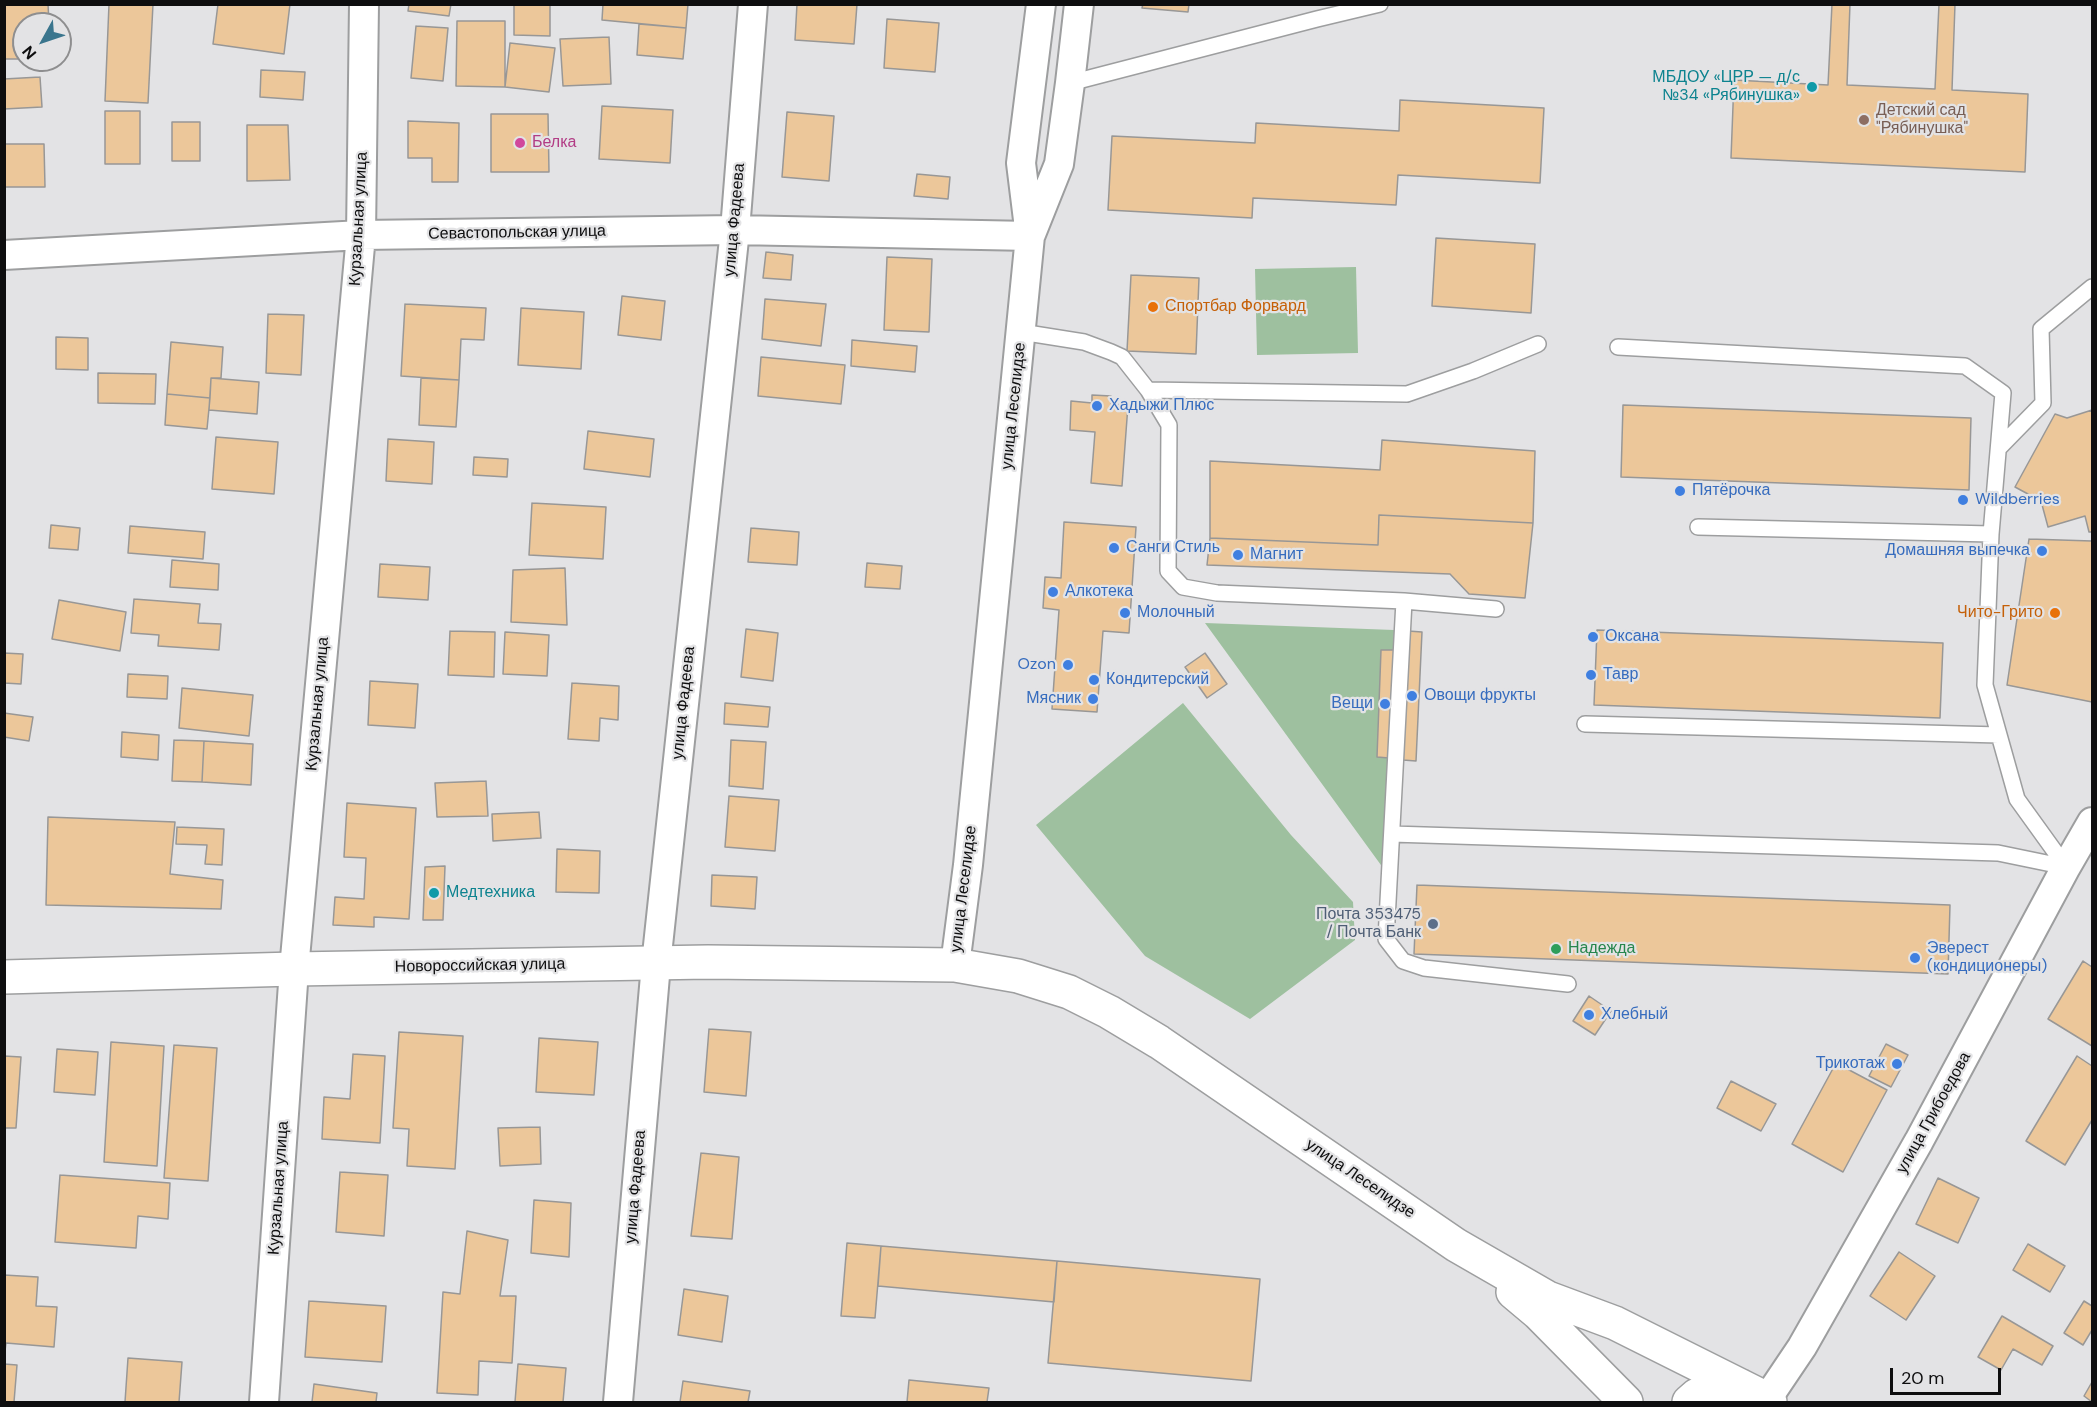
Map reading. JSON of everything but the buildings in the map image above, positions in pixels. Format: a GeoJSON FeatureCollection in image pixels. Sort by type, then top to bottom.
{"type":"FeatureCollection","features":[{"type":"Feature","properties":{"kind":"street","name":"Курзальная улица"},"geometry":{"type":"LineString","coordinates":[[264,1402],[294,969],[361,235],[364,4]]}},
{"type":"Feature","properties":{"kind":"street","name":"улица Фадеева"},"geometry":{"type":"LineString","coordinates":[[618,1402],[656,964],[735,230],[753,4]]}},
{"type":"Feature","properties":{"kind":"street","name":"улица Леселидзе"},"geometry":{"type":"LineString","coordinates":[[1041,4],[1021,163],[1030,236],[968,865],[955,965],[1018,976],[1069,992],[1109,1012],[1159,1042],[1456,1245],[1548,1298],[1615,1323],[1759,1396]]}},
{"type":"Feature","properties":{"kind":"street","name":"улица Леселидзе"},"geometry":{"type":"LineString","coordinates":[[1030,236],[1059,164],[1079,4]]}},
{"type":"Feature","properties":{"kind":"street","name":"Севастопольская улица"},"geometry":{"type":"LineString","coordinates":[[4,255],[361,235],[735,230],[1030,236]]}},
{"type":"Feature","properties":{"kind":"street","name":"улица Грибоедова"},"geometry":{"type":"LineString","coordinates":[[1759,1396],[1802,1347],[1919,1141],[2092,822]]}},
{"type":"Feature","properties":{"kind":"street","name":"Новороссийская улица"},"geometry":{"type":"LineString","coordinates":[[4,977],[294,969],[720,962],[955,965]]}},
{"type":"Feature","properties":{"kind":"street","name":"улица Леселидзе"},"geometry":{"type":"LineString","coordinates":[[1456,1245],[1538,1313],[1626,1402]]}},
{"type":"Feature","properties":{"kind":"street"},"geometry":{"type":"LineString","coordinates":[[1689,1402],[1697,1395],[1720,1386],[1759,1396]]}},
{"type":"Feature","properties":{"kind":"lane"},"geometry":{"type":"LineString","coordinates":[[1070,84],[1380,4]]}},
{"type":"Feature","properties":{"kind":"lane"},"geometry":{"type":"LineString","coordinates":[[1999,448],[2043,403],[2042,329],[2092,286]]}},
{"type":"Feature","properties":{"kind":"lane"},"geometry":{"type":"LineString","coordinates":[[1021,332],[1084,342],[1122,357],[1148,390],[1169,425],[1168,571],[1183,587],[1217,593],[1404,601],[1496,609]]}},
{"type":"Feature","properties":{"kind":"lane"},"geometry":{"type":"LineString","coordinates":[[1148,390],[1407,394],[1473,371],[1538,344]]}},
{"type":"Feature","properties":{"kind":"lane"},"geometry":{"type":"LineString","coordinates":[[1618,347],[1965,366],[2003,393],[1991,534],[1985,685],[2017,799],[2066,867]]}},
{"type":"Feature","properties":{"kind":"lane"},"geometry":{"type":"LineString","coordinates":[[1698,527],[1991,534]]}},
{"type":"Feature","properties":{"kind":"lane"},"geometry":{"type":"LineString","coordinates":[[1404,601],[1386,939],[1403,961],[1424,968],[1568,984]]}},
{"type":"Feature","properties":{"kind":"lane"},"geometry":{"type":"LineString","coordinates":[[1585,724],[2000,735]]}},
{"type":"Feature","properties":{"kind":"lane"},"geometry":{"type":"LineString","coordinates":[[1392,834],[1998,853],[2066,867]]}},
{"type":"Feature","properties":{"kind":"green space"},"geometry":{"type":"Polygon","coordinates":[[[1356,267],[1358,353],[1257,355],[1255,269],[1356,267]]]}},
{"type":"Feature","properties":{"kind":"green space"},"geometry":{"type":"Polygon","coordinates":[[[1205,623],[1394,630],[1386,872],[1205,623]]]}},
{"type":"Feature","properties":{"kind":"green space"},"geometry":{"type":"Polygon","coordinates":[[[1183,703],[1291,835],[1353,902],[1355,940],[1250,1019],[1145,956],[1036,825],[1183,703]]]}},
{"type":"Feature","properties":{"kind":"place","name":"МБДОУ «ЦРР — д/с №34 «Рябинушка»"},"geometry":{"type":"Point","coordinates":[1812,87]}},
{"type":"Feature","properties":{"kind":"place","name":"Детский сад \"Рябинушка\""},"geometry":{"type":"Point","coordinates":[1864,120]}},
{"type":"Feature","properties":{"kind":"place","name":"Белка"},"geometry":{"type":"Point","coordinates":[520,143]}},
{"type":"Feature","properties":{"kind":"place","name":"Спортбар Форвард"},"geometry":{"type":"Point","coordinates":[1153,307]}},
{"type":"Feature","properties":{"kind":"place","name":"Хадыжи Плюс"},"geometry":{"type":"Point","coordinates":[1097,406]}},
{"type":"Feature","properties":{"kind":"place","name":"Пятёрочка"},"geometry":{"type":"Point","coordinates":[1680,491]}},
{"type":"Feature","properties":{"kind":"place","name":"Wildberries"},"geometry":{"type":"Point","coordinates":[1963,500]}},
{"type":"Feature","properties":{"kind":"place","name":"Санги Стиль"},"geometry":{"type":"Point","coordinates":[1114,548]}},
{"type":"Feature","properties":{"kind":"place","name":"Домашняя выпечка"},"geometry":{"type":"Point","coordinates":[2042,551]}},
{"type":"Feature","properties":{"kind":"place","name":"Магнит"},"geometry":{"type":"Point","coordinates":[1238,555]}},
{"type":"Feature","properties":{"kind":"place","name":"Алкотека"},"geometry":{"type":"Point","coordinates":[1053,592]}},
{"type":"Feature","properties":{"kind":"place","name":"Молочный"},"geometry":{"type":"Point","coordinates":[1125,613]}},
{"type":"Feature","properties":{"kind":"place","name":"Чито-Грито"},"geometry":{"type":"Point","coordinates":[2055,613]}},
{"type":"Feature","properties":{"kind":"place","name":"Оксана"},"geometry":{"type":"Point","coordinates":[1593,637]}},
{"type":"Feature","properties":{"kind":"place","name":"Ozon"},"geometry":{"type":"Point","coordinates":[1068,665]}},
{"type":"Feature","properties":{"kind":"place","name":"Тавр"},"geometry":{"type":"Point","coordinates":[1591,675]}},
{"type":"Feature","properties":{"kind":"place","name":"Кондитерский"},"geometry":{"type":"Point","coordinates":[1094,680]}},
{"type":"Feature","properties":{"kind":"place","name":"Овощи фрукты"},"geometry":{"type":"Point","coordinates":[1412,696]}},
{"type":"Feature","properties":{"kind":"place","name":"Мясник"},"geometry":{"type":"Point","coordinates":[1093,699]}},
{"type":"Feature","properties":{"kind":"place","name":"Вещи"},"geometry":{"type":"Point","coordinates":[1385,704]}},
{"type":"Feature","properties":{"kind":"place","name":"Медтехника"},"geometry":{"type":"Point","coordinates":[434,893]}},
{"type":"Feature","properties":{"kind":"place","name":"Почта 353475 / Почта Банк"},"geometry":{"type":"Point","coordinates":[1433,924]}},
{"type":"Feature","properties":{"kind":"place","name":"Надежда"},"geometry":{"type":"Point","coordinates":[1556,949]}},
{"type":"Feature","properties":{"kind":"place","name":"Эверест (кондиционеры)"},"geometry":{"type":"Point","coordinates":[1915,958]}},
{"type":"Feature","properties":{"kind":"place","name":"Хлебный"},"geometry":{"type":"Point","coordinates":[1589,1015]}},
{"type":"Feature","properties":{"kind":"place","name":"Трикотаж"},"geometry":{"type":"Point","coordinates":[1897,1064]}}]}
